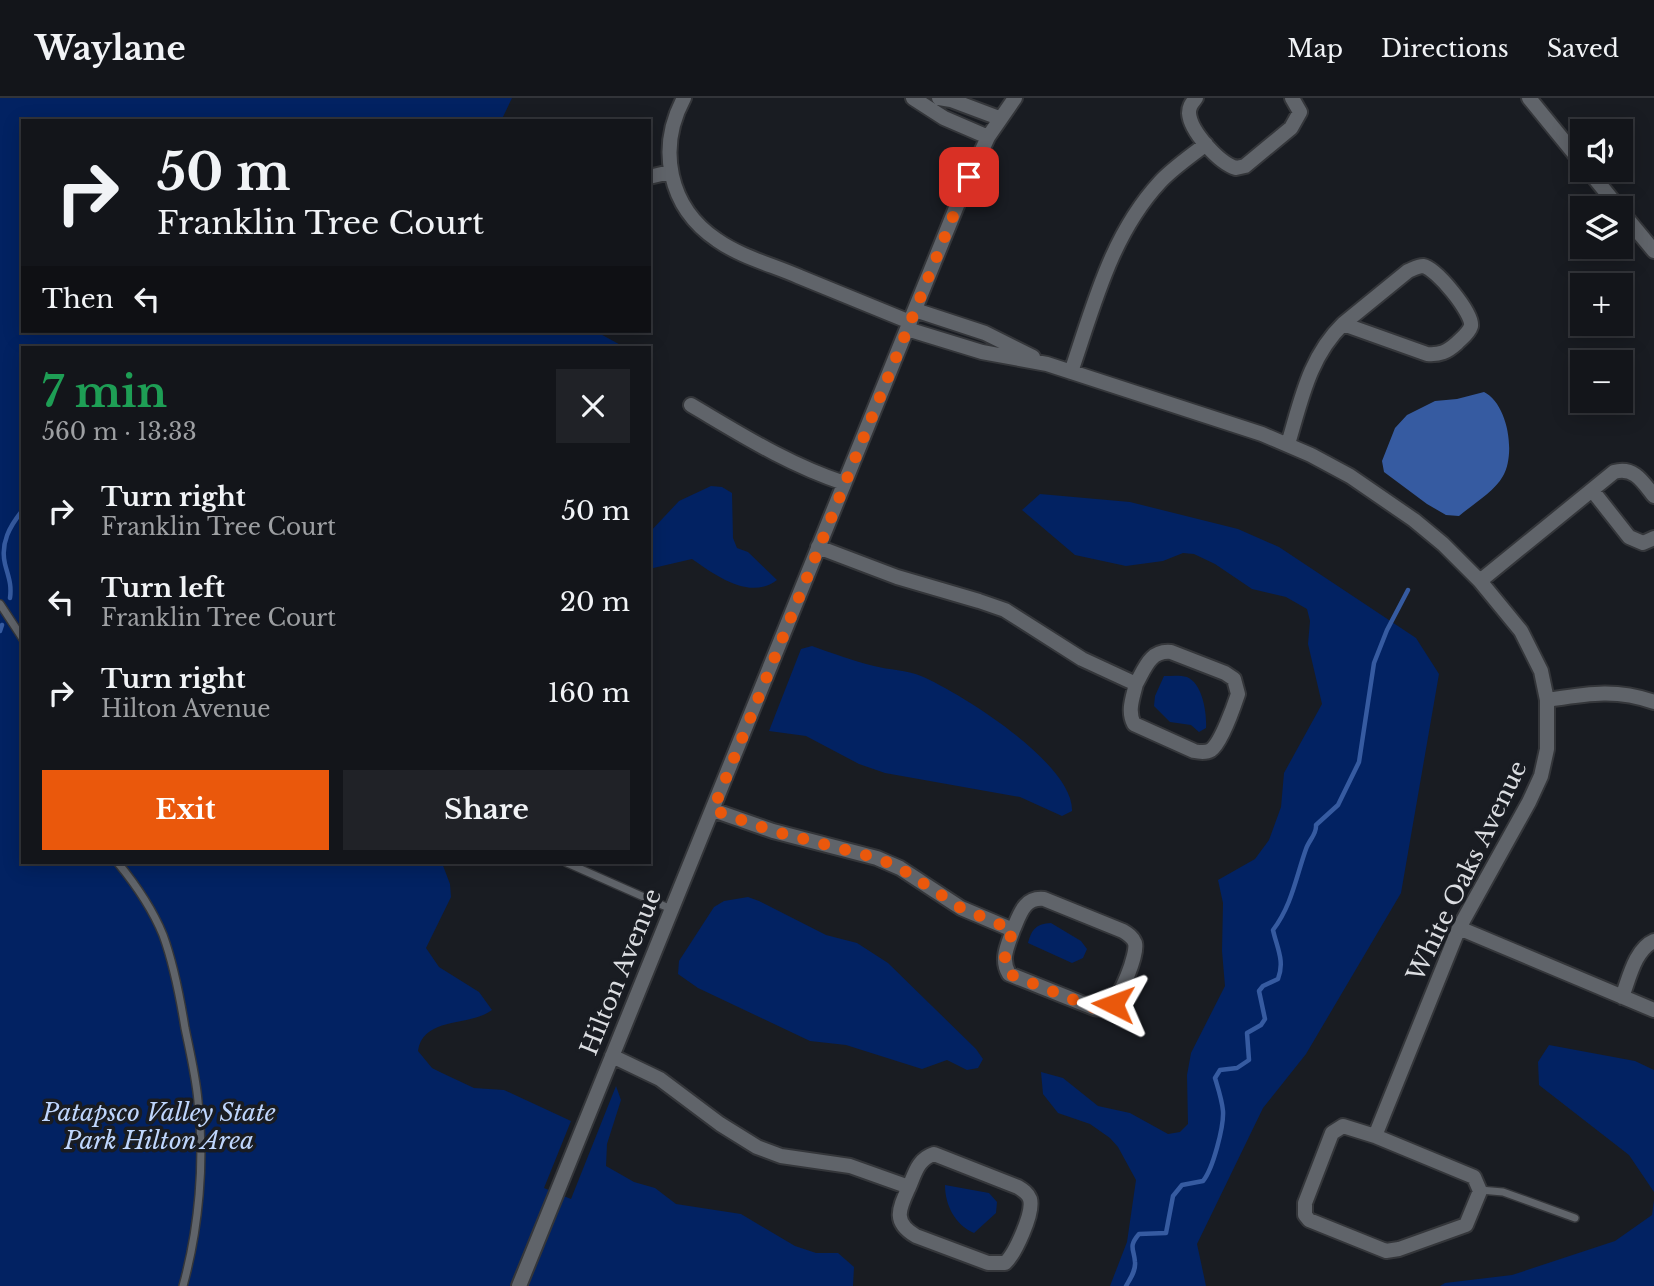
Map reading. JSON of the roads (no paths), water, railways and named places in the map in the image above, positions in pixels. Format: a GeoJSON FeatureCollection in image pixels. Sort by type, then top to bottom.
{"type":"FeatureCollection","features":[{"type":"Feature","properties":{"kind":"street"},"geometry":{"type":"LineString","coordinates":[[651,177],[670,172],[670,133],[684,98]]}},
{"type":"Feature","properties":{"kind":"street"},"geometry":{"type":"LineString","coordinates":[[913,98],[944,118],[988,137]]}},
{"type":"Feature","properties":{"kind":"street"},"geometry":{"type":"LineString","coordinates":[[939,98],[999,118]]}},
{"type":"Feature","properties":{"kind":"street","name":"Hilton Avenue"},"geometry":{"type":"LineString","coordinates":[[519,1286],[960,198],[988,137],[1015,98]]}},
{"type":"Feature","properties":{"kind":"street"},"geometry":{"type":"LineString","coordinates":[[1196,98],[1190,106],[1189,116],[1193,127],[1228,166],[1236,168],[1245,166],[1292,128],[1300,112],[1292,98]]}},
{"type":"Feature","properties":{"kind":"street"},"geometry":{"type":"LineString","coordinates":[[1529,98],[1570,148]]}},
{"type":"Feature","properties":{"kind":"street"},"geometry":{"type":"LineString","coordinates":[[1070,372],[1105,272],[1128,224],[1162,180],[1206,144]]}},
{"type":"Feature","properties":{"kind":"street","name":"White Oaks Avenue"},"geometry":{"type":"LineString","coordinates":[[670,172],[678,196],[691,216],[718,241],[911,320],[985,332],[1047,364],[1288,444],[1350,476],[1384,498],[1443,544],[1479,581],[1521,631],[1541,671],[1547,700],[1547,749],[1538,783],[1459,928],[1375,1136]]}},
{"type":"Feature","properties":{"kind":"street"},"geometry":{"type":"LineString","coordinates":[[1598,182],[1609,196]]}},
{"type":"Feature","properties":{"kind":"street"},"geometry":{"type":"LineString","coordinates":[[1633,225],[1654,251]]}},
{"type":"Feature","properties":{"kind":"street"},"geometry":{"type":"LineString","coordinates":[[1288,444],[1313,365],[1321,349],[1343,324],[1408,271],[1426,266],[1436,273],[1464,307],[1471,325],[1466,335],[1448,351],[1437,355],[1427,354],[1343,324]]}},
{"type":"Feature","properties":{"kind":"street"},"geometry":{"type":"LineString","coordinates":[[691,405],[768,451],[806,470],[844,483]]}},
{"type":"Feature","properties":{"kind":"street"},"geometry":{"type":"LineString","coordinates":[[1479,581],[1614,472],[1623,469],[1639,477],[1654,496]]}},
{"type":"Feature","properties":{"kind":"street"},"geometry":{"type":"LineString","coordinates":[[1592,489],[1629,537],[1643,543],[1654,538]]}},
{"type":"Feature","properties":{"kind":"street"},"geometry":{"type":"LineString","coordinates":[[818,547],[897,577],[1004,610],[1082,659],[1136,684]]}},
{"type":"Feature","properties":{"kind":"street"},"geometry":{"type":"LineString","coordinates":[[1171,652],[1225,673],[1234,679],[1238,694],[1217,743],[1210,751],[1203,752],[1194,751],[1134,724],[1131,705],[1136,684],[1155,653],[1171,652]]}},
{"type":"Feature","properties":{"kind":"street"},"geometry":{"type":"LineString","coordinates":[[1547,700],[1600,692],[1654,702]]}},
{"type":"Feature","properties":{"kind":"street"},"geometry":{"type":"LineString","coordinates":[[713,810],[773,831],[877,858],[900,868],[961,908],[1013,930]]}},
{"type":"Feature","properties":{"kind":"street"},"geometry":{"type":"LineString","coordinates":[[1035,898],[1044,899],[1123,931],[1136,945],[1118,997],[1104,1009],[1094,1008],[1009,974],[1004,966],[1004,957],[1013,930],[1028,901],[1035,898]]}},
{"type":"Feature","properties":{"kind":"street"},"geometry":{"type":"LineString","coordinates":[[1459,928],[1654,1010]]}},
{"type":"Feature","properties":{"kind":"street"},"geometry":{"type":"LineString","coordinates":[[1622,997],[1640,952],[1646,944],[1654,941]]}},
{"type":"Feature","properties":{"kind":"street"},"geometry":{"type":"LineString","coordinates":[[612,1056],[660,1079],[720,1124],[757,1147],[781,1156],[867,1170],[909,1187]]}},
{"type":"Feature","properties":{"kind":"street"},"geometry":{"type":"LineString","coordinates":[[1343,1126],[1375,1136],[1474,1177],[1480,1190],[1470,1219],[1464,1227],[1393,1251],[1378,1249],[1308,1220],[1305,1203],[1332,1133],[1343,1126]]}},
{"type":"Feature","properties":{"kind":"street"},"geometry":{"type":"LineString","coordinates":[[934,1154],[1027,1193],[1031,1201],[1030,1211],[1012,1256],[1005,1263],[988,1264],[906,1230],[900,1221],[901,1206],[909,1187],[919,1164],[925,1157],[934,1154]]}},
{"type":"Feature","properties":{"kind":"lane"},"geometry":{"type":"LineString","coordinates":[[0,604],[21,636]]}},
{"type":"Feature","properties":{"kind":"lane"},"geometry":{"type":"LineString","coordinates":[[119,864],[142,895],[163,936],[176,978],[195,1076],[200,1128],[197,1204],[192,1246],[183,1286]]}},
{"type":"Feature","properties":{"kind":"lane"},"geometry":{"type":"LineString","coordinates":[[569,864],[671,909]]}},
{"type":"Feature","properties":{"kind":"lane"},"geometry":{"type":"LineString","coordinates":[[1480,1190],[1503,1192],[1575,1218]]}},
{"type":"Feature","properties":{"kind":"waterway"},"geometry":{"type":"LineString","coordinates":[[10,598],[4,549],[10,529],[21,512]]}},
{"type":"Feature","properties":{"kind":"waterway"},"geometry":{"type":"LineString","coordinates":[[1126,1286],[1135,1269],[1132,1248],[1136,1238],[1139,1234],[1166,1233],[1173,1196],[1182,1185],[1203,1181],[1207,1175],[1223,1118],[1215,1078],[1220,1070],[1237,1068],[1249,1060],[1247,1033],[1261,1025],[1265,1019],[1259,991],[1278,979],[1280,972],[1280,954],[1273,930],[1289,901],[1316,825],[1338,805],[1359,762],[1374,663],[1387,630],[1408,590]]}},
{"type":"Feature","properties":{"kind":"waterway"},"geometry":{"type":"LineString","coordinates":[[0,631],[2,625]]}},
{"type":"Feature","properties":{"kind":"park label","name":"Patapsco Valley State Park Hilton Area"},"geometry":{"type":"Point","coordinates":[159,1127]}}]}
